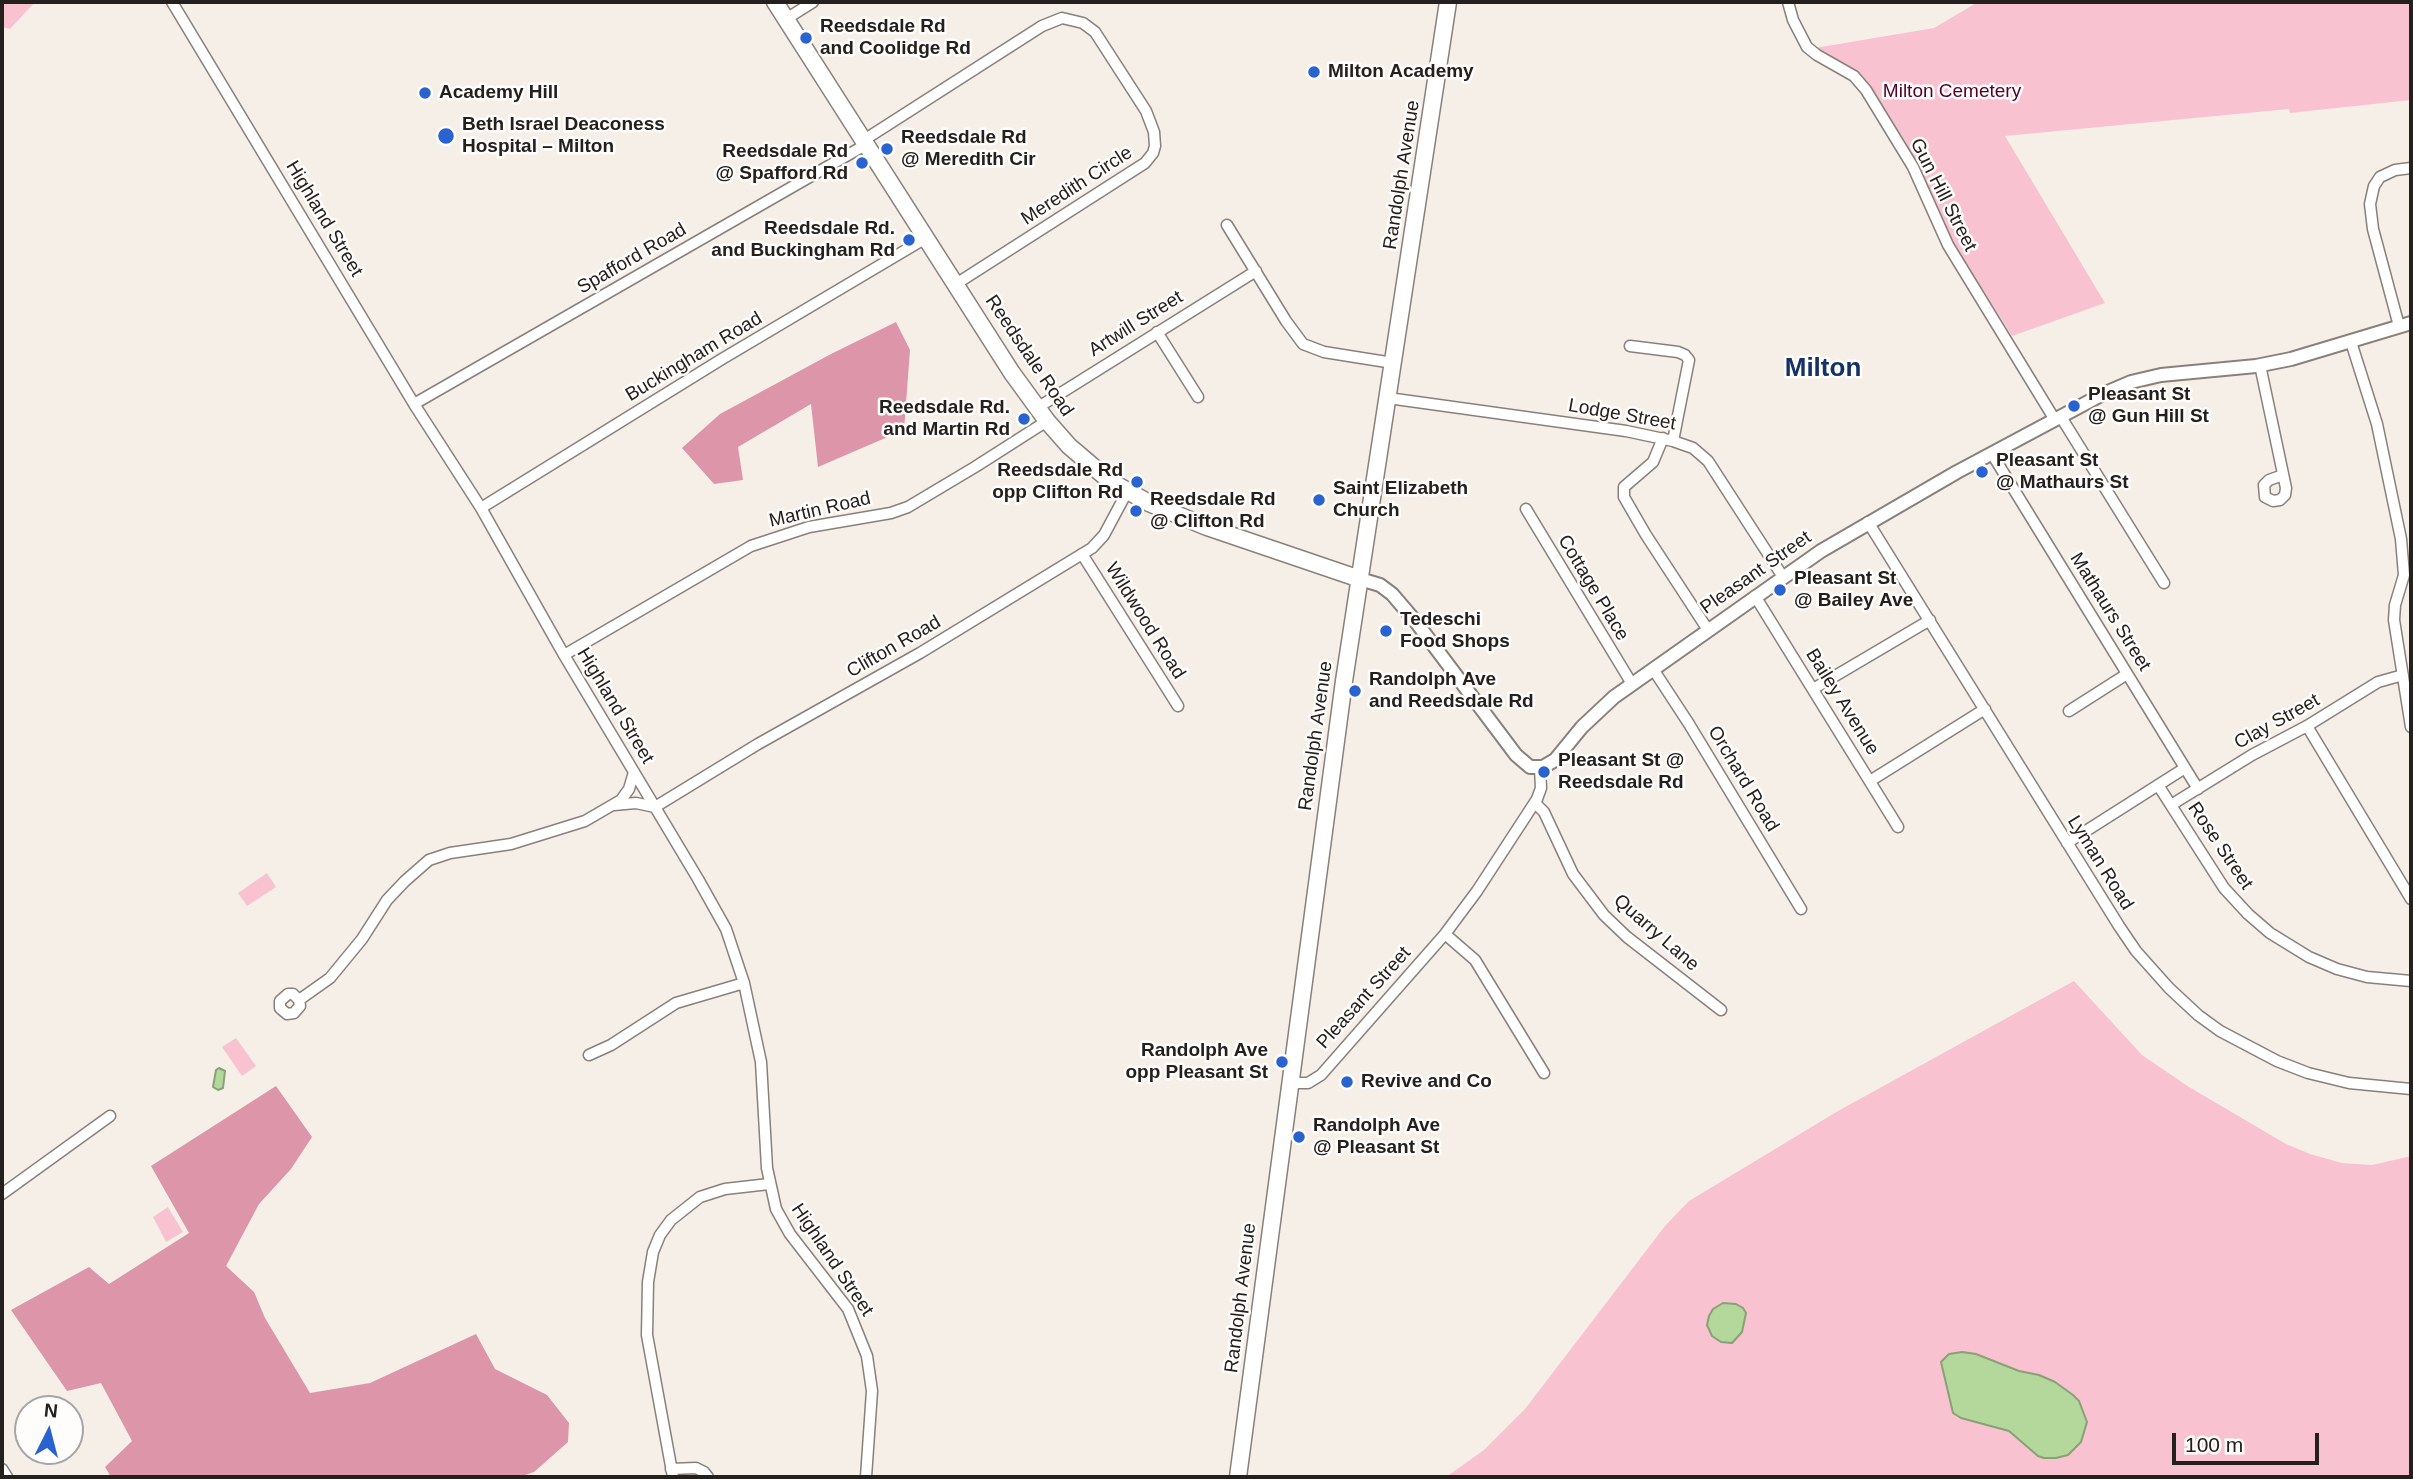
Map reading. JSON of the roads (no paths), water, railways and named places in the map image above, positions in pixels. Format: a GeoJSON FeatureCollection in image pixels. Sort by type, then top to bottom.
{"type":"FeatureCollection","features":[{"type":"Feature","properties":{"kind":"main road","name":"Reedsdale Road"},"geometry":{"type":"LineString","coordinates":[[775,2],[1037,408],[1076,452],[1127,492],[1176,515],[1360,579]]}},
{"type":"Feature","properties":{"kind":"main road","name":"Randolph Avenue"},"geometry":{"type":"LineString","coordinates":[[1238,1477],[1360,579],[1448,2]]}},
{"type":"Feature","properties":{"kind":"street","name":"Highland Street"},"geometry":{"type":"LineString","coordinates":[[172,2],[415,404],[481,508],[564,655],[721,919],[733,946],[744,983],[763,1080],[769,1184],[783,1223],[848,1309],[867,1356],[872,1391],[866,1477]]}},
{"type":"Feature","properties":{"kind":"street"},"geometry":{"type":"LineString","coordinates":[[786,19],[813,2]]}},
{"type":"Feature","properties":{"kind":"street","name":"Gun Hill Street"},"geometry":{"type":"LineString","coordinates":[[1788,2],[1793,20],[1807,47],[1854,76],[1866,90],[1913,167],[1948,245],[2164,583]]}},
{"type":"Feature","properties":{"kind":"street","name":"Meredith Circle"},"geometry":{"type":"LineString","coordinates":[[865,143],[1042,26],[1062,18],[1083,23],[1095,32],[1146,111],[1154,132],[1155,146],[1145,163],[956,284]]}},
{"type":"Feature","properties":{"kind":"street","name":"Spafford Road"},"geometry":{"type":"LineString","coordinates":[[415,404],[865,143]]}},
{"type":"Feature","properties":{"kind":"street"},"geometry":{"type":"LineString","coordinates":[[2405,324],[2372,229],[2370,204],[2372,192],[2380,177],[2389,171],[2411,168]]}},
{"type":"Feature","properties":{"kind":"street"},"geometry":{"type":"LineString","coordinates":[[1227,225],[1303,344],[1324,352],[1393,363]]}},
{"type":"Feature","properties":{"kind":"street","name":"Buckingham Road"},"geometry":{"type":"LineString","coordinates":[[481,508],[722,359],[926,239]]}},
{"type":"Feature","properties":{"kind":"street","name":"Artwill Street"},"geometry":{"type":"LineString","coordinates":[[1037,408],[1256,271]]}},
{"type":"Feature","properties":{"kind":"street","name":"Pleasant Street"},"geometry":{"type":"LineString","coordinates":[[1290,1083],[1308,1083],[1321,1075],[1446,934],[1535,803],[1541,788],[1540,768],[1552,763],[1596,712],[1755,596],[1868,522],[2103,394],[2161,375],[2260,365],[2291,359],[2405,324]]}},
{"type":"Feature","properties":{"kind":"street"},"geometry":{"type":"LineString","coordinates":[[1157,332],[1198,397]]}},
{"type":"Feature","properties":{"kind":"street"},"geometry":{"type":"LineString","coordinates":[[2351,342],[2377,424],[2401,539],[2404,575],[2394,612],[2411,727]]}},
{"type":"Feature","properties":{"kind":"street"},"geometry":{"type":"LineString","coordinates":[[1630,346],[1678,352],[1689,360],[1668,440],[1653,462],[1624,487],[1624,497],[1708,629]]}},
{"type":"Feature","properties":{"kind":"street"},"geometry":{"type":"LineString","coordinates":[[2260,365],[2283,475]]}},
{"type":"Feature","properties":{"kind":"street","name":"Lodge Street"},"geometry":{"type":"LineString","coordinates":[[1388,398],[1626,431],[1693,447],[1708,461],[1783,577]]}},
{"type":"Feature","properties":{"kind":"street","name":"Martin Road"},"geometry":{"type":"LineString","coordinates":[[564,655],[705,571],[758,543],[808,527],[891,513],[908,507],[1047,421]]}},
{"type":"Feature","properties":{"kind":"street","name":"Mathaurs Street"},"geometry":{"type":"LineString","coordinates":[[1992,454],[2198,789]]}},
{"type":"Feature","properties":{"kind":"street","name":"Clifton Road"},"geometry":{"type":"LineString","coordinates":[[656,807],[758,744],[920,653],[1082,554],[1101,540],[1127,492]]}},
{"type":"Feature","properties":{"kind":"street","name":"Cottage Place"},"geometry":{"type":"LineString","coordinates":[[1526,509],[1632,684]]}},
{"type":"Feature","properties":{"kind":"street","name":"Lyman Road"},"geometry":{"type":"LineString","coordinates":[[1868,522],[2136,951],[2174,993],[2209,1023],[2266,1056],[2308,1073],[2349,1083],[2411,1089]]}},
{"type":"Feature","properties":{"kind":"street","name":"Wildwood Road"},"geometry":{"type":"LineString","coordinates":[[1082,554],[1178,706]]}},
{"type":"Feature","properties":{"kind":"street","name":"Reedsdale Road"},"geometry":{"type":"LineString","coordinates":[[1360,579],[1380,585],[1392,594],[1423,630],[1516,755],[1527,765],[1540,768]]}},
{"type":"Feature","properties":{"kind":"street","name":"Bailey Avenue"},"geometry":{"type":"LineString","coordinates":[[1755,596],[1898,827]]}},
{"type":"Feature","properties":{"kind":"street"},"geometry":{"type":"LineString","coordinates":[[1813,689],[1930,620]]}},
{"type":"Feature","properties":{"kind":"street","name":"Orchard Road"},"geometry":{"type":"LineString","coordinates":[[1653,669],[1801,909]]}},
{"type":"Feature","properties":{"kind":"street"},"geometry":{"type":"LineString","coordinates":[[2069,711],[2127,674]]}},
{"type":"Feature","properties":{"kind":"street","name":"Clay Street"},"geometry":{"type":"LineString","coordinates":[[2171,806],[2252,755],[2307,726],[2378,682],[2403,675]]}},
{"type":"Feature","properties":{"kind":"street"},"geometry":{"type":"LineString","coordinates":[[1870,781],[1985,709]]}},
{"type":"Feature","properties":{"kind":"street"},"geometry":{"type":"LineString","coordinates":[[2307,726],[2411,898]]}},
{"type":"Feature","properties":{"kind":"street"},"geometry":{"type":"LineString","coordinates":[[2067,843],[2185,768]]}},
{"type":"Feature","properties":{"kind":"street"},"geometry":{"type":"LineString","coordinates":[[299,1000],[336,972],[362,939],[387,900],[429,860],[450,853],[511,844],[585,821],[614,805],[629,789],[634,772]]}},
{"type":"Feature","properties":{"kind":"street","name":"Rose Street"},"geometry":{"type":"LineString","coordinates":[[2158,785],[2231,897],[2270,933],[2309,957],[2337,969],[2411,982]]}},
{"type":"Feature","properties":{"kind":"street"},"geometry":{"type":"LineString","coordinates":[[614,805],[636,803],[656,807]]}},
{"type":"Feature","properties":{"kind":"street","name":"Quarry Lane"},"geometry":{"type":"LineString","coordinates":[[1535,803],[1545,812],[1573,874],[1604,915],[1721,1010]]}},
{"type":"Feature","properties":{"kind":"street"},"geometry":{"type":"LineString","coordinates":[[1446,934],[1475,960],[1544,1073]]}},
{"type":"Feature","properties":{"kind":"street"},"geometry":{"type":"LineString","coordinates":[[589,1055],[611,1045],[676,1003],[744,983]]}},
{"type":"Feature","properties":{"kind":"street"},"geometry":{"type":"LineString","coordinates":[[2,1194],[110,1116]]}},
{"type":"Feature","properties":{"kind":"street"},"geometry":{"type":"LineString","coordinates":[[708,1477],[696,1468],[672,1473],[647,1335],[648,1282],[653,1252],[660,1235],[671,1220],[700,1197],[725,1189],[769,1184]]}},
{"type":"Feature","properties":{"kind":"street"},"geometry":{"type":"LineString","coordinates":[[2,1469],[7,1477]]}},
{"type":"Feature","properties":{"kind":"place","name":"Reedsdale Rd and Coolidge Rd"},"geometry":{"type":"Point","coordinates":[806,38]}},
{"type":"Feature","properties":{"kind":"place","name":"Milton Academy"},"geometry":{"type":"Point","coordinates":[1314,72]}},
{"type":"Feature","properties":{"kind":"place","name":"Academy Hill"},"geometry":{"type":"Point","coordinates":[425,93]}},
{"type":"Feature","properties":{"kind":"place","name":"Beth Israel Deaconess Hospital – Milton"},"geometry":{"type":"Point","coordinates":[446,136]}},
{"type":"Feature","properties":{"kind":"place","name":"Reedsdale Rd @ Meredith Cir"},"geometry":{"type":"Point","coordinates":[887,149]}},
{"type":"Feature","properties":{"kind":"place","name":"Reedsdale Rd @ Spafford Rd"},"geometry":{"type":"Point","coordinates":[862,163]}},
{"type":"Feature","properties":{"kind":"place","name":"Reedsdale Rd. and Buckingham Rd"},"geometry":{"type":"Point","coordinates":[909,240]}},
{"type":"Feature","properties":{"kind":"place","name":"Pleasant St @ Gun Hill St"},"geometry":{"type":"Point","coordinates":[2074,406]}},
{"type":"Feature","properties":{"kind":"place","name":"Reedsdale Rd. and Martin Rd"},"geometry":{"type":"Point","coordinates":[1024,419]}},
{"type":"Feature","properties":{"kind":"place","name":"Pleasant St @ Mathaurs St"},"geometry":{"type":"Point","coordinates":[1982,472]}},
{"type":"Feature","properties":{"kind":"place","name":"Reedsdale Rd opp Clifton Rd"},"geometry":{"type":"Point","coordinates":[1137,482]}},
{"type":"Feature","properties":{"kind":"place","name":"Saint Elizabeth Church"},"geometry":{"type":"Point","coordinates":[1319,500]}},
{"type":"Feature","properties":{"kind":"place","name":"Reedsdale Rd @ Clifton Rd"},"geometry":{"type":"Point","coordinates":[1136,511]}},
{"type":"Feature","properties":{"kind":"place","name":"Pleasant St @ Bailey Ave"},"geometry":{"type":"Point","coordinates":[1780,590]}},
{"type":"Feature","properties":{"kind":"place","name":"Tedeschi Food Shops"},"geometry":{"type":"Point","coordinates":[1386,631]}},
{"type":"Feature","properties":{"kind":"place","name":"Randolph Ave and Reedsdale Rd"},"geometry":{"type":"Point","coordinates":[1355,691]}},
{"type":"Feature","properties":{"kind":"place","name":"Pleasant St @ Reedsdale Rd"},"geometry":{"type":"Point","coordinates":[1544,772]}},
{"type":"Feature","properties":{"kind":"place","name":"Randolph Ave opp Pleasant St"},"geometry":{"type":"Point","coordinates":[1282,1062]}},
{"type":"Feature","properties":{"kind":"place","name":"Revive and Co"},"geometry":{"type":"Point","coordinates":[1347,1082]}},
{"type":"Feature","properties":{"kind":"place","name":"Randolph Ave @ Pleasant St"},"geometry":{"type":"Point","coordinates":[1299,1137]}},
{"type":"Feature","properties":{"kind":"district","name":"Milton"},"geometry":{"type":"Point","coordinates":[1823,369]}},
{"type":"Feature","properties":{"kind":"park label","name":"Milton Cemetery"},"geometry":{"type":"Point","coordinates":[1952,92]}}]}
